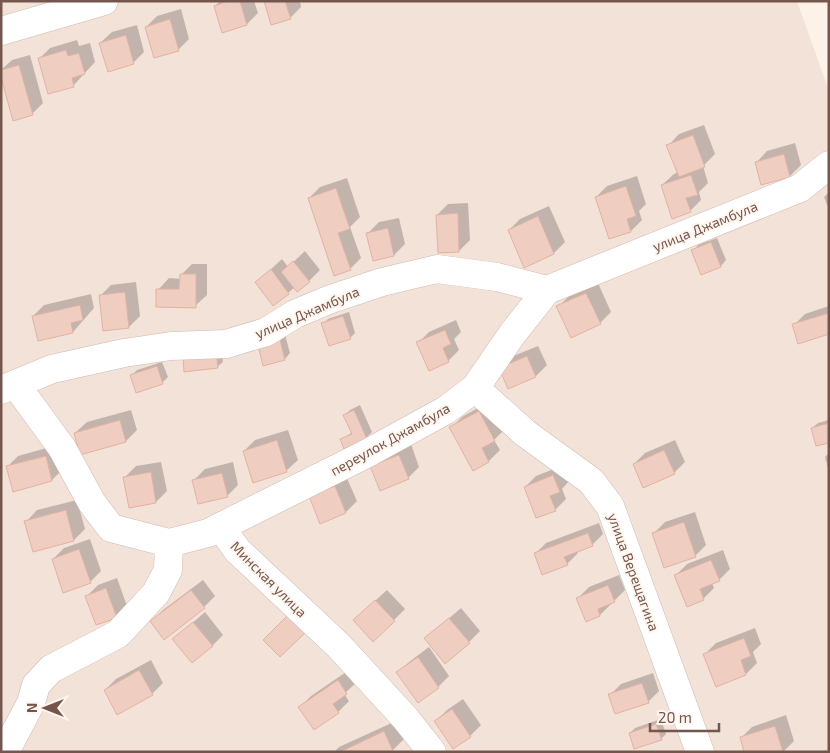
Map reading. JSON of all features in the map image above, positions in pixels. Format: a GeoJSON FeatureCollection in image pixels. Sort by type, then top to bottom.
{"type":"FeatureCollection","features":[{"type":"Feature","properties":{"kind":"street"},"geometry":{"type":"LineString","coordinates":[[1,31],[104,1]]}},
{"type":"Feature","properties":{"kind":"street","name":"улица Джамбула"},"geometry":{"type":"LineString","coordinates":[[9,388],[52,369],[124,354],[171,346],[226,344],[266,332],[295,314],[331,299],[382,282],[437,269],[497,278],[547,290],[800,188],[829,165]]}},
{"type":"Feature","properties":{"kind":"street","name":"переулок Джамбула"},"geometry":{"type":"LineString","coordinates":[[221,527],[364,455],[446,410],[475,388],[513,333],[547,290]]}},
{"type":"Feature","properties":{"kind":"street"},"geometry":{"type":"LineString","coordinates":[[5,749],[31,703],[36,685],[51,669],[118,634],[156,593],[168,570],[170,544],[111,528],[92,503],[62,448],[9,388]]}},
{"type":"Feature","properties":{"kind":"street","name":"улица Верещагина"},"geometry":{"type":"LineString","coordinates":[[475,388],[525,433],[591,481],[610,506],[700,752]]}},
{"type":"Feature","properties":{"kind":"street","name":"Минская улица"},"geometry":{"type":"LineString","coordinates":[[170,544],[208,533],[221,527],[237,550],[339,646],[405,718],[432,752]]}},
{"type":"Feature","properties":{"kind":"shaded area"},"geometry":{"type":"Polygon","coordinates":[[[1,1],[797,1],[829,91],[829,752],[1,752],[1,1]]]}},
{"type":"Feature","properties":{"kind":"building"},"geometry":{"type":"Polygon","coordinates":[[[228,1],[240,1],[247,25],[222,33],[214,6],[228,1]]]}},
{"type":"Feature","properties":{"kind":"building"},"geometry":{"type":"Polygon","coordinates":[[[264,1],[285,1],[291,19],[271,25],[264,1]]]}},
{"type":"Feature","properties":{"kind":"building"},"geometry":{"type":"Polygon","coordinates":[[[170,19],[179,51],[154,58],[145,27],[170,19]]]}},
{"type":"Feature","properties":{"kind":"building"},"geometry":{"type":"Polygon","coordinates":[[[126,35],[134,64],[108,72],[99,43],[126,35]]]}},
{"type":"Feature","properties":{"kind":"building"},"geometry":{"type":"Polygon","coordinates":[[[66,50],[68,56],[79,53],[85,74],[72,78],[74,87],[48,94],[38,58],[66,50]]]}},
{"type":"Feature","properties":{"kind":"building"},"geometry":{"type":"Polygon","coordinates":[[[19,65],[33,115],[13,121],[1,77],[1,70],[19,65]]]}},
{"type":"Feature","properties":{"kind":"building"},"geometry":{"type":"Polygon","coordinates":[[[693,135],[705,167],[679,177],[666,145],[693,135]]]}},
{"type":"Feature","properties":{"kind":"building"},"geometry":{"type":"Polygon","coordinates":[[[784,154],[790,177],[761,185],[755,162],[784,154]]]}},
{"type":"Feature","properties":{"kind":"building"},"geometry":{"type":"Polygon","coordinates":[[[691,175],[698,195],[686,198],[691,212],[672,219],[661,185],[691,175]]]}},
{"type":"Feature","properties":{"kind":"building"},"geometry":{"type":"Polygon","coordinates":[[[626,186],[636,216],[627,219],[631,232],[609,239],[595,197],[626,186]]]}},
{"type":"Feature","properties":{"kind":"building"},"geometry":{"type":"Polygon","coordinates":[[[336,188],[350,229],[338,233],[351,270],[334,276],[308,198],[336,188]]]}},
{"type":"Feature","properties":{"kind":"building"},"geometry":{"type":"Polygon","coordinates":[[[458,213],[459,252],[438,253],[436,215],[458,213]]]}},
{"type":"Feature","properties":{"kind":"building"},"geometry":{"type":"Polygon","coordinates":[[[538,216],[554,254],[524,268],[508,230],[538,216]]]}},
{"type":"Feature","properties":{"kind":"building"},"geometry":{"type":"Polygon","coordinates":[[[388,228],[394,256],[373,261],[366,233],[388,228]]]}},
{"type":"Feature","properties":{"kind":"building"},"geometry":{"type":"Polygon","coordinates":[[[711,242],[721,267],[701,275],[691,250],[711,242]]]}},
{"type":"Feature","properties":{"kind":"building"},"geometry":{"type":"Polygon","coordinates":[[[293,261],[310,282],[297,292],[281,272],[293,261]]]}},
{"type":"Feature","properties":{"kind":"building"},"geometry":{"type":"Polygon","coordinates":[[[271,269],[289,294],[273,306],[255,282],[271,269]]]}},
{"type":"Feature","properties":{"kind":"building"},"geometry":{"type":"Polygon","coordinates":[[[180,274],[196,274],[196,308],[156,307],[156,289],[179,289],[180,274]]]}},
{"type":"Feature","properties":{"kind":"building"},"geometry":{"type":"Polygon","coordinates":[[[125,292],[129,328],[103,331],[99,295],[125,292]]]}},
{"type":"Feature","properties":{"kind":"building"},"geometry":{"type":"Polygon","coordinates":[[[586,293],[601,324],[571,338],[556,306],[586,293]]]}},
{"type":"Feature","properties":{"kind":"building"},"geometry":{"type":"Polygon","coordinates":[[[80,305],[83,320],[71,323],[73,333],[38,341],[32,316],[80,305]]]}},
{"type":"Feature","properties":{"kind":"building"},"geometry":{"type":"Polygon","coordinates":[[[829,313],[829,334],[798,344],[792,324],[829,313]]]}},
{"type":"Feature","properties":{"kind":"building"},"geometry":{"type":"Polygon","coordinates":[[[343,316],[351,339],[329,346],[321,323],[343,316]]]}},
{"type":"Feature","properties":{"kind":"building"},"geometry":{"type":"Polygon","coordinates":[[[445,330],[451,344],[443,348],[449,362],[429,371],[416,342],[445,330]]]}},
{"type":"Feature","properties":{"kind":"building"},"geometry":{"type":"Polygon","coordinates":[[[280,339],[285,360],[263,366],[258,345],[280,339]]]}},
{"type":"Feature","properties":{"kind":"building"},"geometry":{"type":"Polygon","coordinates":[[[216,352],[218,368],[184,372],[183,356],[216,352]]]}},
{"type":"Feature","properties":{"kind":"building"},"geometry":{"type":"Polygon","coordinates":[[[527,356],[536,377],[508,389],[499,368],[527,356]]]}},
{"type":"Feature","properties":{"kind":"building"},"geometry":{"type":"Polygon","coordinates":[[[157,366],[163,384],[136,393],[130,375],[157,366]]]}},
{"type":"Feature","properties":{"kind":"building"},"geometry":{"type":"Polygon","coordinates":[[[354,410],[367,439],[344,449],[340,439],[352,434],[343,415],[354,410]]]}},
{"type":"Feature","properties":{"kind":"building"},"geometry":{"type":"Polygon","coordinates":[[[479,411],[495,441],[482,448],[489,462],[473,471],[449,427],[479,411]]]}},
{"type":"Feature","properties":{"kind":"building"},"geometry":{"type":"Polygon","coordinates":[[[120,420],[126,442],[80,455],[74,433],[120,420]]]}},
{"type":"Feature","properties":{"kind":"building"},"geometry":{"type":"Polygon","coordinates":[[[829,423],[829,443],[816,446],[811,428],[829,423]]]}},
{"type":"Feature","properties":{"kind":"building"},"geometry":{"type":"Polygon","coordinates":[[[277,440],[287,472],[253,483],[243,451],[277,440]]]}},
{"type":"Feature","properties":{"kind":"building"},"geometry":{"type":"Polygon","coordinates":[[[664,450],[675,474],[643,488],[633,464],[664,450]]]}},
{"type":"Feature","properties":{"kind":"building"},"geometry":{"type":"Polygon","coordinates":[[[399,455],[409,479],[380,491],[370,466],[399,455]]]}},
{"type":"Feature","properties":{"kind":"building"},"geometry":{"type":"Polygon","coordinates":[[[46,456],[52,481],[13,492],[6,466],[46,456]]]}},
{"type":"Feature","properties":{"kind":"building"},"geometry":{"type":"Polygon","coordinates":[[[151,472],[156,503],[129,508],[123,477],[151,472]]]}},
{"type":"Feature","properties":{"kind":"building"},"geometry":{"type":"Polygon","coordinates":[[[222,473],[228,497],[198,504],[192,480],[222,473]]]}},
{"type":"Feature","properties":{"kind":"building"},"geometry":{"type":"Polygon","coordinates":[[[553,475],[560,492],[550,496],[556,511],[536,518],[524,487],[553,475]]]}},
{"type":"Feature","properties":{"kind":"building"},"geometry":{"type":"Polygon","coordinates":[[[335,486],[346,513],[320,524],[309,496],[335,486]]]}},
{"type":"Feature","properties":{"kind":"building"},"geometry":{"type":"Polygon","coordinates":[[[66,510],[74,541],[33,552],[24,521],[66,510]]]}},
{"type":"Feature","properties":{"kind":"building"},"geometry":{"type":"Polygon","coordinates":[[[684,522],[696,557],[664,568],[652,533],[684,522]]]}},
{"type":"Feature","properties":{"kind":"building"},"geometry":{"type":"Polygon","coordinates":[[[588,533],[593,546],[564,557],[568,565],[542,575],[534,553],[588,533]]]}},
{"type":"Feature","properties":{"kind":"building"},"geometry":{"type":"Polygon","coordinates":[[[79,549],[91,583],[63,593],[52,559],[79,549]]]}},
{"type":"Feature","properties":{"kind":"building"},"geometry":{"type":"Polygon","coordinates":[[[711,560],[720,581],[700,589],[704,600],[687,607],[674,575],[711,560]]]}},
{"type":"Feature","properties":{"kind":"building"},"geometry":{"type":"Polygon","coordinates":[[[608,585],[615,602],[598,609],[600,616],[586,622],[576,598],[608,585]]]}},
{"type":"Feature","properties":{"kind":"building"},"geometry":{"type":"Polygon","coordinates":[[[106,588],[117,618],[96,625],[85,596],[106,588]]]}},
{"type":"Feature","properties":{"kind":"building"},"geometry":{"type":"Polygon","coordinates":[[[191,590],[205,608],[164,640],[150,621],[191,590]]]}},
{"type":"Feature","properties":{"kind":"building"},"geometry":{"type":"Polygon","coordinates":[[[375,600],[395,621],[373,642],[353,620],[375,600]]]}},
{"type":"Feature","properties":{"kind":"building"},"geometry":{"type":"Polygon","coordinates":[[[288,615],[305,633],[280,657],[263,640],[288,615]]]}},
{"type":"Feature","properties":{"kind":"building"},"geometry":{"type":"Polygon","coordinates":[[[449,618],[470,643],[445,664],[424,638],[449,618]]]}},
{"type":"Feature","properties":{"kind":"building"},"geometry":{"type":"Polygon","coordinates":[[[193,622],[213,646],[192,663],[172,639],[193,622]]]}},
{"type":"Feature","properties":{"kind":"building"},"geometry":{"type":"Polygon","coordinates":[[[744,638],[751,656],[741,660],[746,675],[716,687],[703,654],[744,638]]]}},
{"type":"Feature","properties":{"kind":"building"},"geometry":{"type":"Polygon","coordinates":[[[418,657],[439,688],[418,703],[396,672],[418,657]]]}},
{"type":"Feature","properties":{"kind":"building"},"geometry":{"type":"Polygon","coordinates":[[[139,670],[153,695],[117,715],[104,690],[139,670]]]}},
{"type":"Feature","properties":{"kind":"building"},"geometry":{"type":"Polygon","coordinates":[[[338,680],[347,694],[333,704],[339,713],[314,730],[298,707],[338,680]]]}},
{"type":"Feature","properties":{"kind":"building"},"geometry":{"type":"Polygon","coordinates":[[[642,683],[649,703],[615,714],[608,694],[642,683]]]}},
{"type":"Feature","properties":{"kind":"building"},"geometry":{"type":"Polygon","coordinates":[[[452,709],[471,737],[453,749],[434,721],[452,709]]]}},
{"type":"Feature","properties":{"kind":"building"},"geometry":{"type":"Polygon","coordinates":[[[656,724],[662,740],[634,749],[629,733],[656,724]]]}},
{"type":"Feature","properties":{"kind":"building"},"geometry":{"type":"Polygon","coordinates":[[[775,726],[783,752],[744,752],[740,737],[775,726]]]}},
{"type":"Feature","properties":{"kind":"building"},"geometry":{"type":"Polygon","coordinates":[[[384,731],[393,751],[391,752],[340,752],[384,731]]]}}]}
